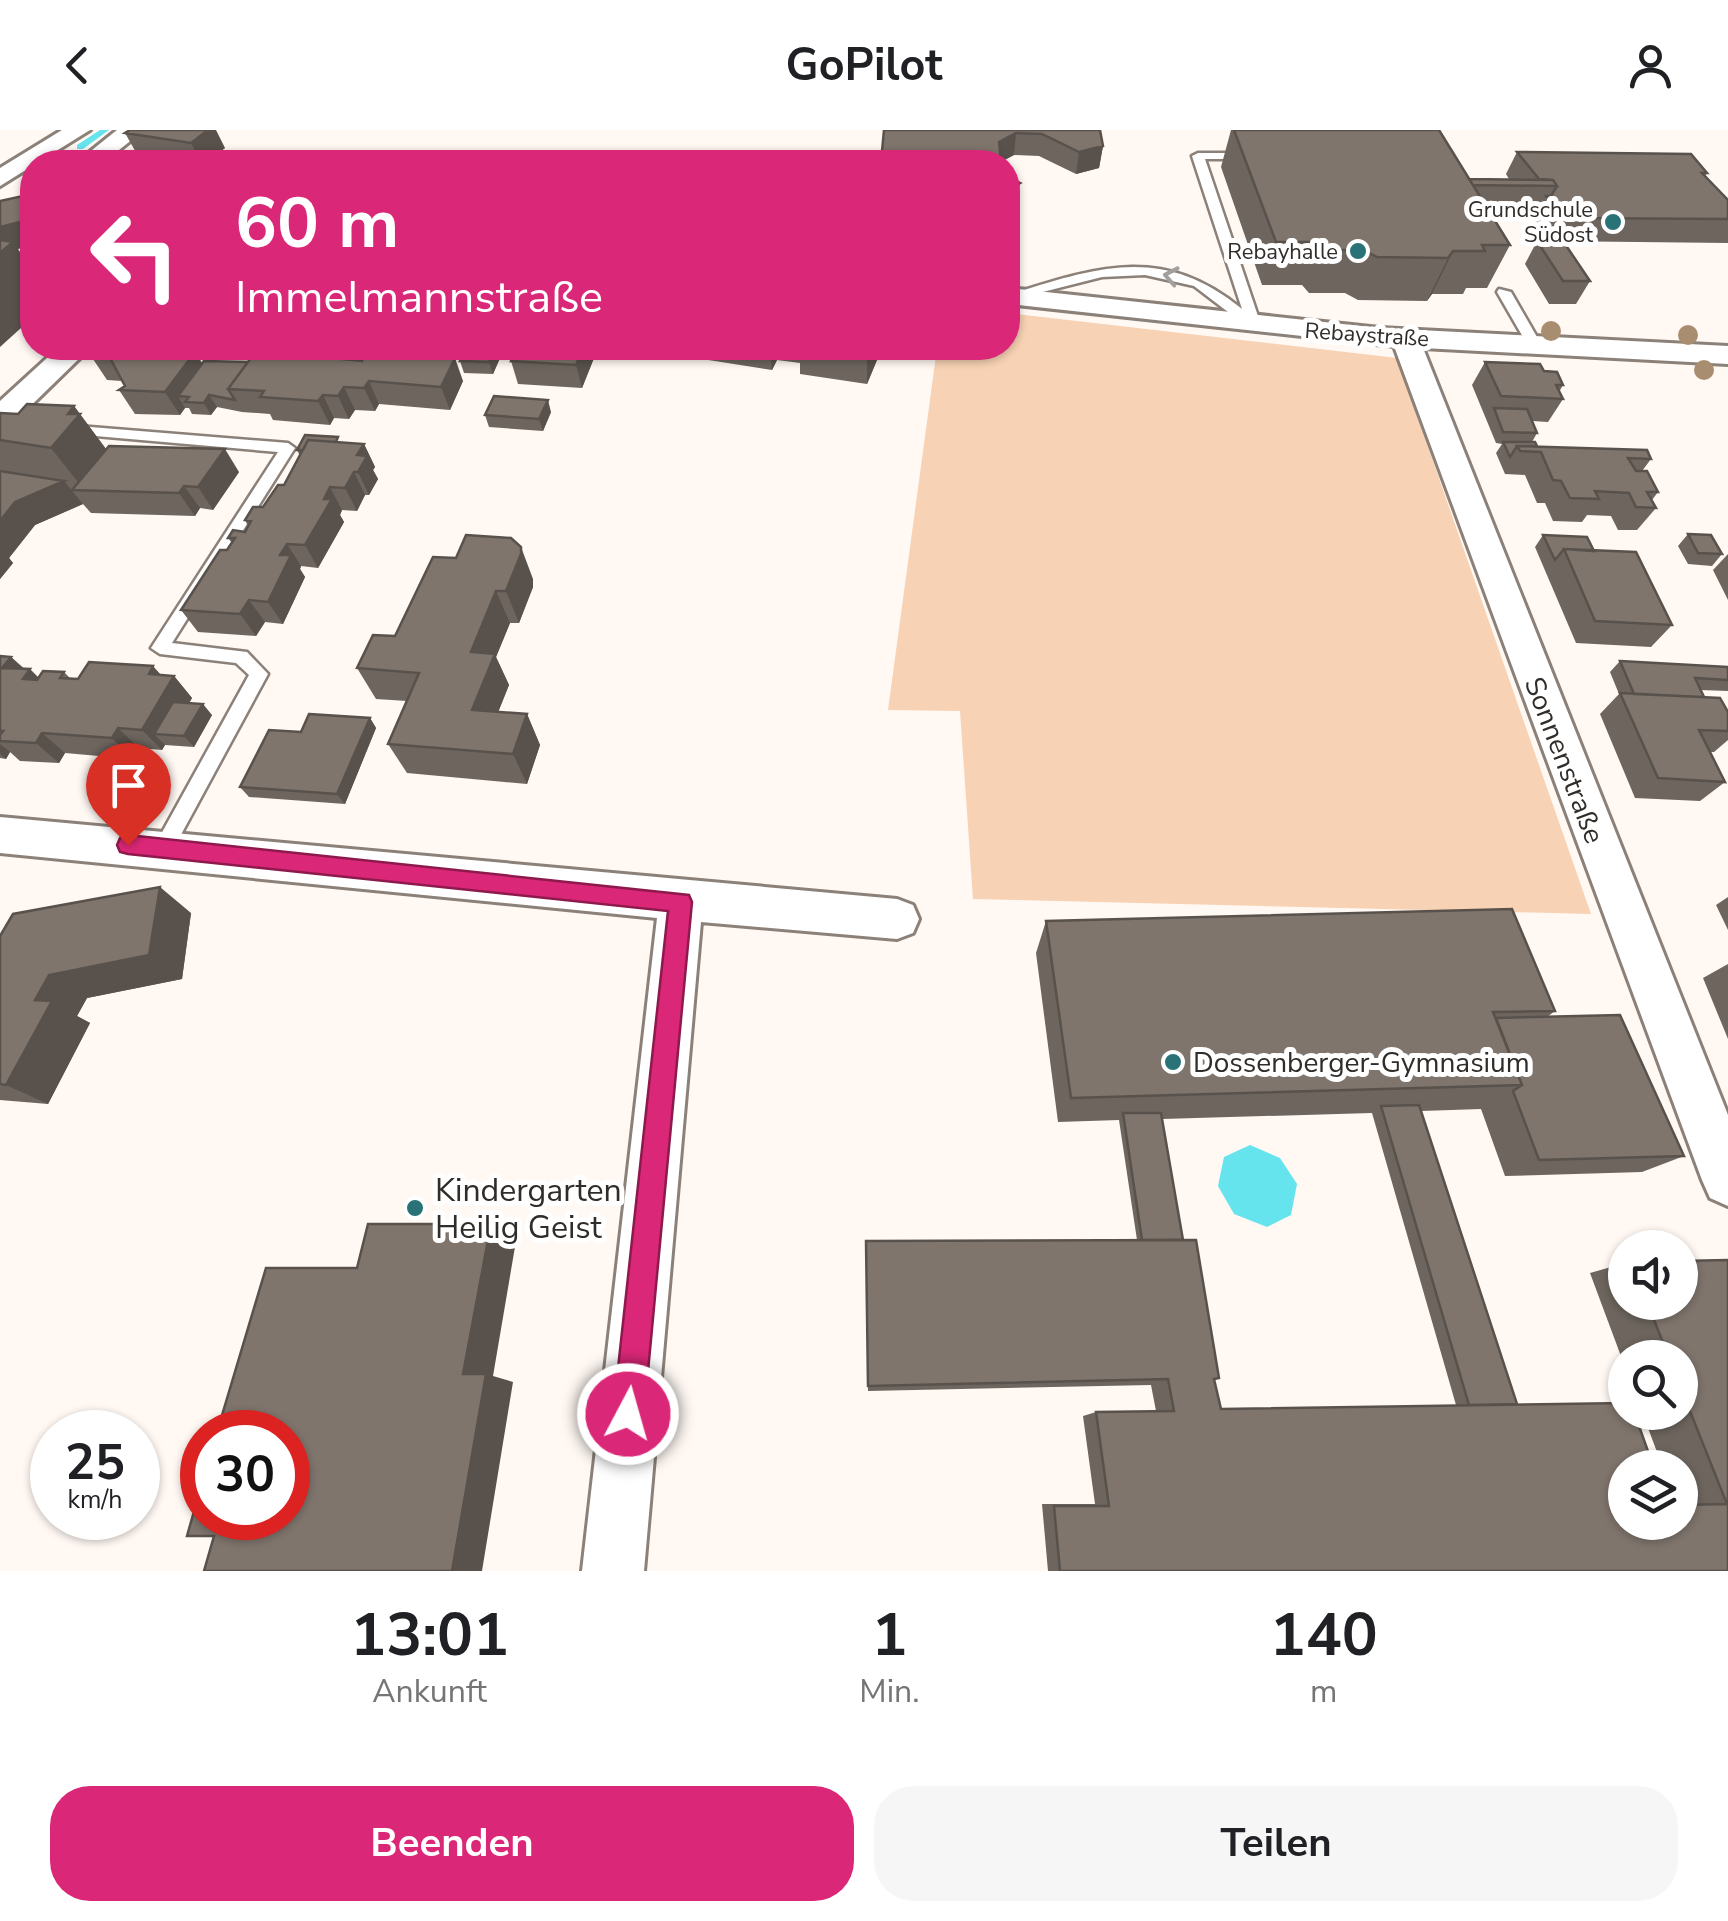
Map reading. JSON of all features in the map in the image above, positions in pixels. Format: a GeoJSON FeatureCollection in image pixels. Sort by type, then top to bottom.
{"type":"FeatureCollection","features":[{"type":"Feature","properties":{"kind":"street"},"geometry":{"type":"LineString","coordinates":[[54,150],[78,130]]}},
{"type":"Feature","properties":{"kind":"street"},"geometry":{"type":"LineString","coordinates":[[105,150],[132,130]]}},
{"type":"Feature","properties":{"kind":"street","name":"Rebaystraße"},"geometry":{"type":"LineString","coordinates":[[1020,297],[1405,338],[1728,355]]}},
{"type":"Feature","properties":{"kind":"street","name":"Sonnenstraße"},"geometry":{"type":"LineString","coordinates":[[1405,338],[1728,1180]]}},
{"type":"Feature","properties":{"kind":"street"},"geometry":{"type":"LineString","coordinates":[[6,422],[64,360]]}},
{"type":"Feature","properties":{"kind":"street"},"geometry":{"type":"LineString","coordinates":[[0,835],[164,847],[681,902],[897,919]]}},
{"type":"Feature","properties":{"kind":"street"},"geometry":{"type":"LineString","coordinates":[[612,1571],[681,902]]}},
{"type":"Feature","properties":{"kind":"lane"},"geometry":{"type":"LineString","coordinates":[[1254,324],[1198,156],[1263,156]]}},
{"type":"Feature","properties":{"kind":"lane"},"geometry":{"type":"LineString","coordinates":[[1020,294],[1099,270],[1145,271],[1193,280],[1254,324]]}},
{"type":"Feature","properties":{"kind":"lane"},"geometry":{"type":"LineString","coordinates":[[1504,292],[1534,344]]}},
{"type":"Feature","properties":{"kind":"lane"},"geometry":{"type":"LineString","coordinates":[[345,367],[350,360]]}},
{"type":"Feature","properties":{"kind":"lane"},"geometry":{"type":"LineString","coordinates":[[38,427],[288,448],[160,648],[241,658],[259,674],[164,847]]}},
{"type":"Feature","properties":{"kind":"shaded area"},"geometry":{"type":"Polygon","coordinates":[[[1020,314],[1397,358],[1591,914],[973,899],[960,711],[888,710],[935,360],[1020,360],[1020,314]]]}},
{"type":"Feature","properties":{"kind":"water"},"geometry":{"type":"Polygon","coordinates":[[[1250,1145],[1280,1158],[1297,1184],[1291,1215],[1267,1227],[1234,1214],[1218,1186],[1224,1157],[1250,1145]]]}},
{"type":"Feature","properties":{"kind":"building"},"geometry":{"type":"Polygon","coordinates":[[[208,130],[191,143],[125,133],[208,130]]]}},
{"type":"Feature","properties":{"kind":"building"},"geometry":{"type":"Polygon","coordinates":[[[884,130],[1100,130],[1103,146],[1079,152],[1042,134],[1016,133],[999,142],[1000,150],[882,150],[884,130]]]}},
{"type":"Feature","properties":{"kind":"building"},"geometry":{"type":"Polygon","coordinates":[[[1234,130],[1439,130],[1510,245],[1482,245],[1485,251],[1453,251],[1448,258],[1377,257],[1363,250],[1326,250],[1317,242],[1276,242],[1234,130]]]}},
{"type":"Feature","properties":{"kind":"building"},"geometry":{"type":"Polygon","coordinates":[[[1517,152],[1691,154],[1707,173],[1702,173],[1728,200],[1728,219],[1561,218],[1546,196],[1551,196],[1557,186],[1553,180],[1539,179],[1517,152]]]}},
{"type":"Feature","properties":{"kind":"building"},"geometry":{"type":"Polygon","coordinates":[[[1469,179],[1553,180],[1557,186],[1473,185],[1469,179]]]}},
{"type":"Feature","properties":{"kind":"building"},"geometry":{"type":"Polygon","coordinates":[[[20,197],[20,222],[0,227],[0,201],[20,197]]]}},
{"type":"Feature","properties":{"kind":"building"},"geometry":{"type":"Polygon","coordinates":[[[0,240],[13,242],[0,253],[0,240]]]}},
{"type":"Feature","properties":{"kind":"building"},"geometry":{"type":"Polygon","coordinates":[[[1537,241],[1563,241],[1590,281],[1563,281],[1537,241]]]}},
{"type":"Feature","properties":{"kind":"building"},"geometry":{"type":"Polygon","coordinates":[[[111,360],[189,360],[165,392],[119,390],[125,386],[111,360]]]}},
{"type":"Feature","properties":{"kind":"building"},"geometry":{"type":"Polygon","coordinates":[[[249,360],[454,360],[441,387],[369,381],[364,388],[344,387],[338,396],[323,395],[318,401],[260,397],[264,391],[228,389],[249,360]]]}},
{"type":"Feature","properties":{"kind":"building"},"geometry":{"type":"Polygon","coordinates":[[[511,360],[578,360],[576,365],[511,360]]]}},
{"type":"Feature","properties":{"kind":"building"},"geometry":{"type":"Polygon","coordinates":[[[204,361],[248,362],[228,389],[235,400],[209,395],[204,403],[185,402],[189,397],[178,396],[204,361]]]}},
{"type":"Feature","properties":{"kind":"building"},"geometry":{"type":"Polygon","coordinates":[[[1485,362],[1540,364],[1544,371],[1557,372],[1563,385],[1556,385],[1563,399],[1501,396],[1485,362]]]}},
{"type":"Feature","properties":{"kind":"building"},"geometry":{"type":"Polygon","coordinates":[[[494,396],[548,400],[539,419],[485,415],[494,396]]]}},
{"type":"Feature","properties":{"kind":"building"},"geometry":{"type":"Polygon","coordinates":[[[27,404],[74,406],[68,414],[80,414],[51,448],[0,440],[0,413],[18,414],[27,404]]]}},
{"type":"Feature","properties":{"kind":"building"},"geometry":{"type":"Polygon","coordinates":[[[1494,408],[1527,409],[1537,433],[1503,432],[1494,408]]]}},
{"type":"Feature","properties":{"kind":"building"},"geometry":{"type":"Polygon","coordinates":[[[305,435],[338,437],[336,442],[308,440],[303,450],[297,450],[305,435]]]}},
{"type":"Feature","properties":{"kind":"building"},"geometry":{"type":"Polygon","coordinates":[[[308,440],[364,444],[357,455],[367,456],[345,488],[330,487],[324,499],[332,499],[305,545],[287,544],[280,555],[291,555],[268,602],[249,600],[240,614],[181,610],[220,550],[227,550],[235,538],[228,538],[233,530],[245,532],[251,521],[245,520],[253,507],[263,507],[278,485],[284,485],[308,440]]]}},
{"type":"Feature","properties":{"kind":"building"},"geometry":{"type":"Polygon","coordinates":[[[1503,442],[1535,442],[1537,446],[1517,446],[1510,457],[1503,442]]]}},
{"type":"Feature","properties":{"kind":"building"},"geometry":{"type":"Polygon","coordinates":[[[109,446],[225,449],[198,487],[184,486],[179,493],[72,490],[109,446]]]}},
{"type":"Feature","properties":{"kind":"building"},"geometry":{"type":"Polygon","coordinates":[[[1517,446],[1647,450],[1651,459],[1628,458],[1636,471],[1647,471],[1658,492],[1647,492],[1656,508],[1636,507],[1629,493],[1595,491],[1599,499],[1570,498],[1561,481],[1553,480],[1541,452],[1520,451],[1517,446]]]}},
{"type":"Feature","properties":{"kind":"building"},"geometry":{"type":"Polygon","coordinates":[[[0,471],[64,481],[15,502],[0,521],[0,471]]]}},
{"type":"Feature","properties":{"kind":"building"},"geometry":{"type":"Polygon","coordinates":[[[1688,534],[1711,535],[1722,554],[1698,553],[1688,534]]]}},
{"type":"Feature","properties":{"kind":"building"},"geometry":{"type":"Polygon","coordinates":[[[466,535],[511,538],[521,547],[506,591],[496,591],[471,652],[495,654],[472,710],[527,714],[513,754],[388,744],[419,673],[357,668],[373,635],[395,636],[433,557],[456,558],[466,535]]]}},
{"type":"Feature","properties":{"kind":"building"},"geometry":{"type":"Polygon","coordinates":[[[1543,535],[1587,537],[1594,551],[1564,549],[1555,560],[1543,535]]]}},
{"type":"Feature","properties":{"kind":"building"},"geometry":{"type":"Polygon","coordinates":[[[1564,549],[1636,552],[1672,625],[1595,621],[1564,549]]]}},
{"type":"Feature","properties":{"kind":"building"},"geometry":{"type":"Polygon","coordinates":[[[0,656],[11,657],[2,668],[30,669],[23,679],[37,680],[43,671],[64,672],[60,678],[78,679],[89,662],[153,666],[149,674],[174,676],[142,730],[118,728],[112,738],[42,733],[36,743],[0,741],[0,656]]]}},
{"type":"Feature","properties":{"kind":"building"},"geometry":{"type":"Polygon","coordinates":[[[1620,661],[1728,667],[1728,680],[1695,678],[1704,697],[1634,694],[1620,661]]]}},
{"type":"Feature","properties":{"kind":"building"},"geometry":{"type":"Polygon","coordinates":[[[1620,693],[1720,698],[1728,712],[1728,731],[1699,730],[1725,782],[1658,778],[1620,693]]]}},
{"type":"Feature","properties":{"kind":"building"},"geometry":{"type":"Polygon","coordinates":[[[173,702],[203,704],[184,736],[154,734],[173,702]]]}},
{"type":"Feature","properties":{"kind":"building"},"geometry":{"type":"Polygon","coordinates":[[[309,714],[370,718],[337,794],[240,787],[269,730],[301,732],[309,714]]]}},
{"type":"Feature","properties":{"kind":"building"},"geometry":{"type":"Polygon","coordinates":[[[160,887],[149,955],[49,975],[35,1000],[52,1001],[6,1085],[0,1084],[0,936],[13,914],[160,887]]]}},
{"type":"Feature","properties":{"kind":"building"},"geometry":{"type":"Polygon","coordinates":[[[1512,909],[1555,1011],[1493,1012],[1522,1085],[1071,1098],[1046,921],[1512,909]]]}},
{"type":"Feature","properties":{"kind":"building"},"geometry":{"type":"Polygon","coordinates":[[[1620,1015],[1684,1156],[1539,1160],[1513,1091],[1522,1085],[1496,1018],[1620,1015]]]}},
{"type":"Feature","properties":{"kind":"building"},"geometry":{"type":"Polygon","coordinates":[[[1419,1105],[1517,1404],[1469,1405],[1381,1106],[1419,1105]]]}},
{"type":"Feature","properties":{"kind":"building"},"geometry":{"type":"Polygon","coordinates":[[[1123,1113],[1161,1113],[1183,1240],[1142,1240],[1123,1113]]]}},
{"type":"Feature","properties":{"kind":"building"},"geometry":{"type":"Polygon","coordinates":[[[368,1224],[491,1224],[463,1374],[486,1374],[452,1571],[204,1571],[213,1540],[310,1540],[310,1410],[224,1410],[266,1268],[357,1268],[368,1224]]]}},
{"type":"Feature","properties":{"kind":"building"},"geometry":{"type":"Polygon","coordinates":[[[1196,1240],[1221,1409],[1608,1403],[1608,1430],[1640,1430],[1648,1450],[1608,1450],[1608,1540],[1698,1540],[1698,1505],[1727,1504],[1698,1430],[1698,1340],[1662,1340],[1654,1320],[1698,1320],[1698,1261],[1728,1260],[1728,1571],[1060,1571],[1054,1506],[1109,1506],[1096,1412],[1174,1411],[1168,1379],[868,1386],[866,1241],[1196,1240]]]}},
{"type":"Feature","properties":{"kind":"waterway"},"geometry":{"type":"LineString","coordinates":[[80,147],[105,130]]}},
{"type":"Feature","properties":{"kind":"place","name":"Grundschule Südost"},"geometry":{"type":"Point","coordinates":[1613,222]}},
{"type":"Feature","properties":{"kind":"place","name":"Rebayhalle"},"geometry":{"type":"Point","coordinates":[1358,251]}},
{"type":"Feature","properties":{"kind":"place","name":"Dossenberger-Gymnasium"},"geometry":{"type":"Point","coordinates":[1173,1062]}},
{"type":"Feature","properties":{"kind":"place","name":"Kindergarten Heilig Geist"},"geometry":{"type":"Point","coordinates":[415,1208]}},
{"type":"Feature","properties":{"kind":"route"},"geometry":{"type":"LineString","coordinates":[[128,845],[681,902],[628,1414]]}}]}
